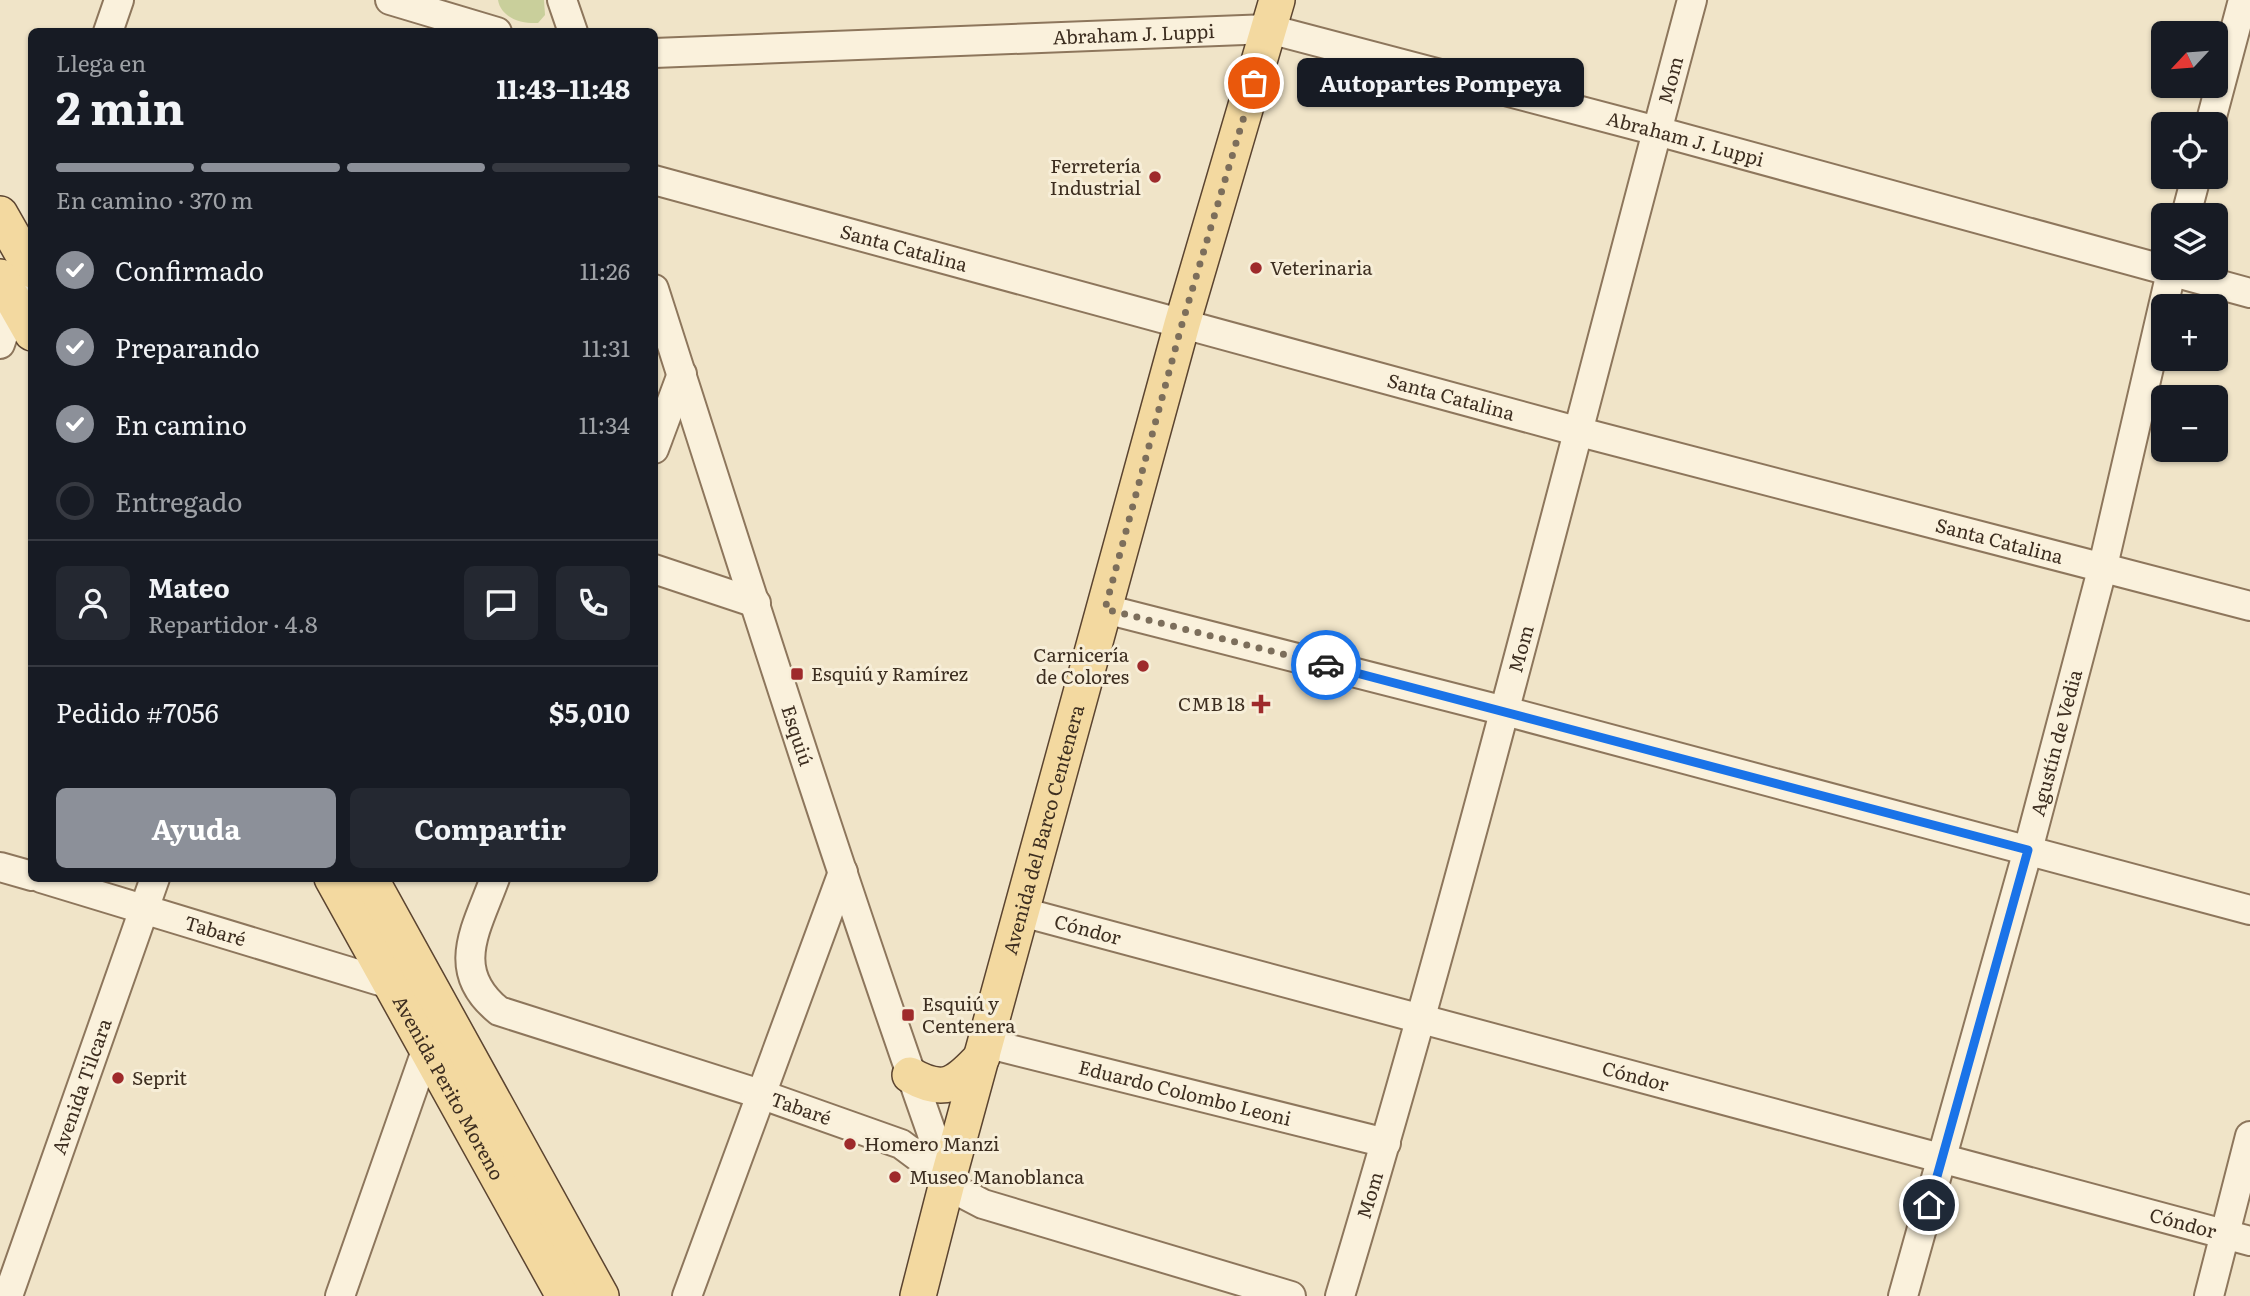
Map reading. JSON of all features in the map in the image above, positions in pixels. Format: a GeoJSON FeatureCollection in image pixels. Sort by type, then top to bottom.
{"type":"FeatureCollection","features":[{"type":"Feature","properties":{"kind":"main road","name":"Avenida del Barco Centenera"},"geometry":{"type":"LineString","coordinates":[[918,1296],[1182,324],[1273,15]]}},
{"type":"Feature","properties":{"kind":"main road"},"geometry":{"type":"LineString","coordinates":[[0,214],[21,274],[28,312]]}},
{"type":"Feature","properties":{"kind":"main road","name":"Avenida Perito Moreno"},"geometry":{"type":"LineString","coordinates":[[334,882],[564,1296]]}},
{"type":"Feature","properties":{"kind":"main road","name":"Avenida Perito Moreno"},"geometry":{"type":"LineString","coordinates":[[372,882],[600,1296]]}},
{"type":"Feature","properties":{"kind":"main road"},"geometry":{"type":"LineString","coordinates":[[910,1075],[928,1085],[944,1086],[966,1074],[984,1050]]}},
{"type":"Feature","properties":{"kind":"street"},"geometry":{"type":"LineString","coordinates":[[109,28],[119,0]]}},
{"type":"Feature","properties":{"kind":"street"},"geometry":{"type":"LineString","coordinates":[[390,0],[460,17],[487,28]]}},
{"type":"Feature","properties":{"kind":"street"},"geometry":{"type":"LineString","coordinates":[[562,0],[572,28]]}},
{"type":"Feature","properties":{"kind":"street","name":"Mom"},"geometry":{"type":"LineString","coordinates":[[1340,1296],[1386,1143],[1505,711],[1692,0]]}},
{"type":"Feature","properties":{"kind":"street"},"geometry":{"type":"LineString","coordinates":[[2213,112],[2243,0]]}},
{"type":"Feature","properties":{"kind":"street","name":"Abraham J. Luppi"},"geometry":{"type":"LineString","coordinates":[[658,54],[1273,15],[1657,131],[2151,265]]}},
{"type":"Feature","properties":{"kind":"street","name":"Santa Catalina"},"geometry":{"type":"LineString","coordinates":[[658,181],[1580,432],[2250,606]]}},
{"type":"Feature","properties":{"kind":"street"},"geometry":{"type":"LineString","coordinates":[[0,344],[21,274]]}},
{"type":"Feature","properties":{"kind":"street","name":"Agustín de Vedia"},"geometry":{"type":"LineString","coordinates":[[1903,1296],[2028,850],[2103,566],[2169,280]]}},
{"type":"Feature","properties":{"kind":"street","name":"Abraham J. Luppi"},"geometry":{"type":"LineString","coordinates":[[2205,280],[2250,293]]}},
{"type":"Feature","properties":{"kind":"street","name":"Esquiú"},"geometry":{"type":"LineString","coordinates":[[658,301],[910,1075],[948,1179]]}},
{"type":"Feature","properties":{"kind":"street"},"geometry":{"type":"LineString","coordinates":[[658,438],[682,373]]}},
{"type":"Feature","properties":{"kind":"street"},"geometry":{"type":"LineString","coordinates":[[658,570],[756,603]]}},
{"type":"Feature","properties":{"kind":"street"},"geometry":{"type":"LineString","coordinates":[[1105,609],[1505,711],[2250,910]]}},
{"type":"Feature","properties":{"kind":"street"},"geometry":{"type":"LineString","coordinates":[[0,867],[28,875]]}},
{"type":"Feature","properties":{"kind":"street"},"geometry":{"type":"LineString","coordinates":[[687,1296],[843,872]]}},
{"type":"Feature","properties":{"kind":"street","name":"Tabaré"},"geometry":{"type":"LineString","coordinates":[[54,882],[390,984]]}},
{"type":"Feature","properties":{"kind":"street","name":"Avenida Tilcara"},"geometry":{"type":"LineString","coordinates":[[8,1296],[154,882]]}},
{"type":"Feature","properties":{"kind":"street","name":"Tabaré"},"geometry":{"type":"LineString","coordinates":[[494,882],[473,938],[469,957],[473,977],[482,998],[499,1011],[760,1094],[901,1144],[948,1179],[960,1192],[983,1204],[1291,1296]]}},
{"type":"Feature","properties":{"kind":"street","name":"Cóndor"},"geometry":{"type":"LineString","coordinates":[[1022,912],[2237,1238]]}},
{"type":"Feature","properties":{"kind":"street"},"geometry":{"type":"LineString","coordinates":[[340,1296],[427,1048]]}},
{"type":"Feature","properties":{"kind":"street","name":"Eduardo Colombo Leoni"},"geometry":{"type":"LineString","coordinates":[[984,1050],[1386,1143]]}},
{"type":"Feature","properties":{"kind":"street"},"geometry":{"type":"LineString","coordinates":[[2208,1296],[2237,1238],[2250,1136]]}},
{"type":"Feature","properties":{"kind":"green space"},"geometry":{"type":"Polygon","coordinates":[[[498,0],[544,0],[545,15],[538,23],[519,21],[503,11],[498,0]]]}},
{"type":"Feature","properties":{"kind":"way so far"},"geometry":{"type":"LineString","coordinates":[[1254,83],[1182,324],[1105,609],[1326,665]]}},
{"type":"Feature","properties":{"kind":"place","name":"Autopartes Pompeya"},"geometry":{"type":"Point","coordinates":[1254,83]}},
{"type":"Feature","properties":{"kind":"place","name":"Ferretería Industrial"},"geometry":{"type":"Point","coordinates":[1155,177]}},
{"type":"Feature","properties":{"kind":"place","name":"Veterinaria"},"geometry":{"type":"Point","coordinates":[1256,268]}},
{"type":"Feature","properties":{"kind":"place","name":"Carnicería de Colores"},"geometry":{"type":"Point","coordinates":[1143,666]}},
{"type":"Feature","properties":{"kind":"place","name":"Esquiú y Ramírez"},"geometry":{"type":"Point","coordinates":[797,674]}},
{"type":"Feature","properties":{"kind":"place","name":"CMB 18"},"geometry":{"type":"Point","coordinates":[1261,704]}},
{"type":"Feature","properties":{"kind":"place","name":"Esquiú y Centenera"},"geometry":{"type":"Point","coordinates":[908,1015]}},
{"type":"Feature","properties":{"kind":"place","name":"Seprit"},"geometry":{"type":"Point","coordinates":[118,1078]}},
{"type":"Feature","properties":{"kind":"place","name":"Homero Manzi"},"geometry":{"type":"Point","coordinates":[850,1144]}},
{"type":"Feature","properties":{"kind":"place","name":"Museo Manoblanca"},"geometry":{"type":"Point","coordinates":[895,1177]}},
{"type":"Feature","properties":{"kind":"route"},"geometry":{"type":"LineString","coordinates":[[1326,665],[2028,850],[1929,1205]]}}]}
